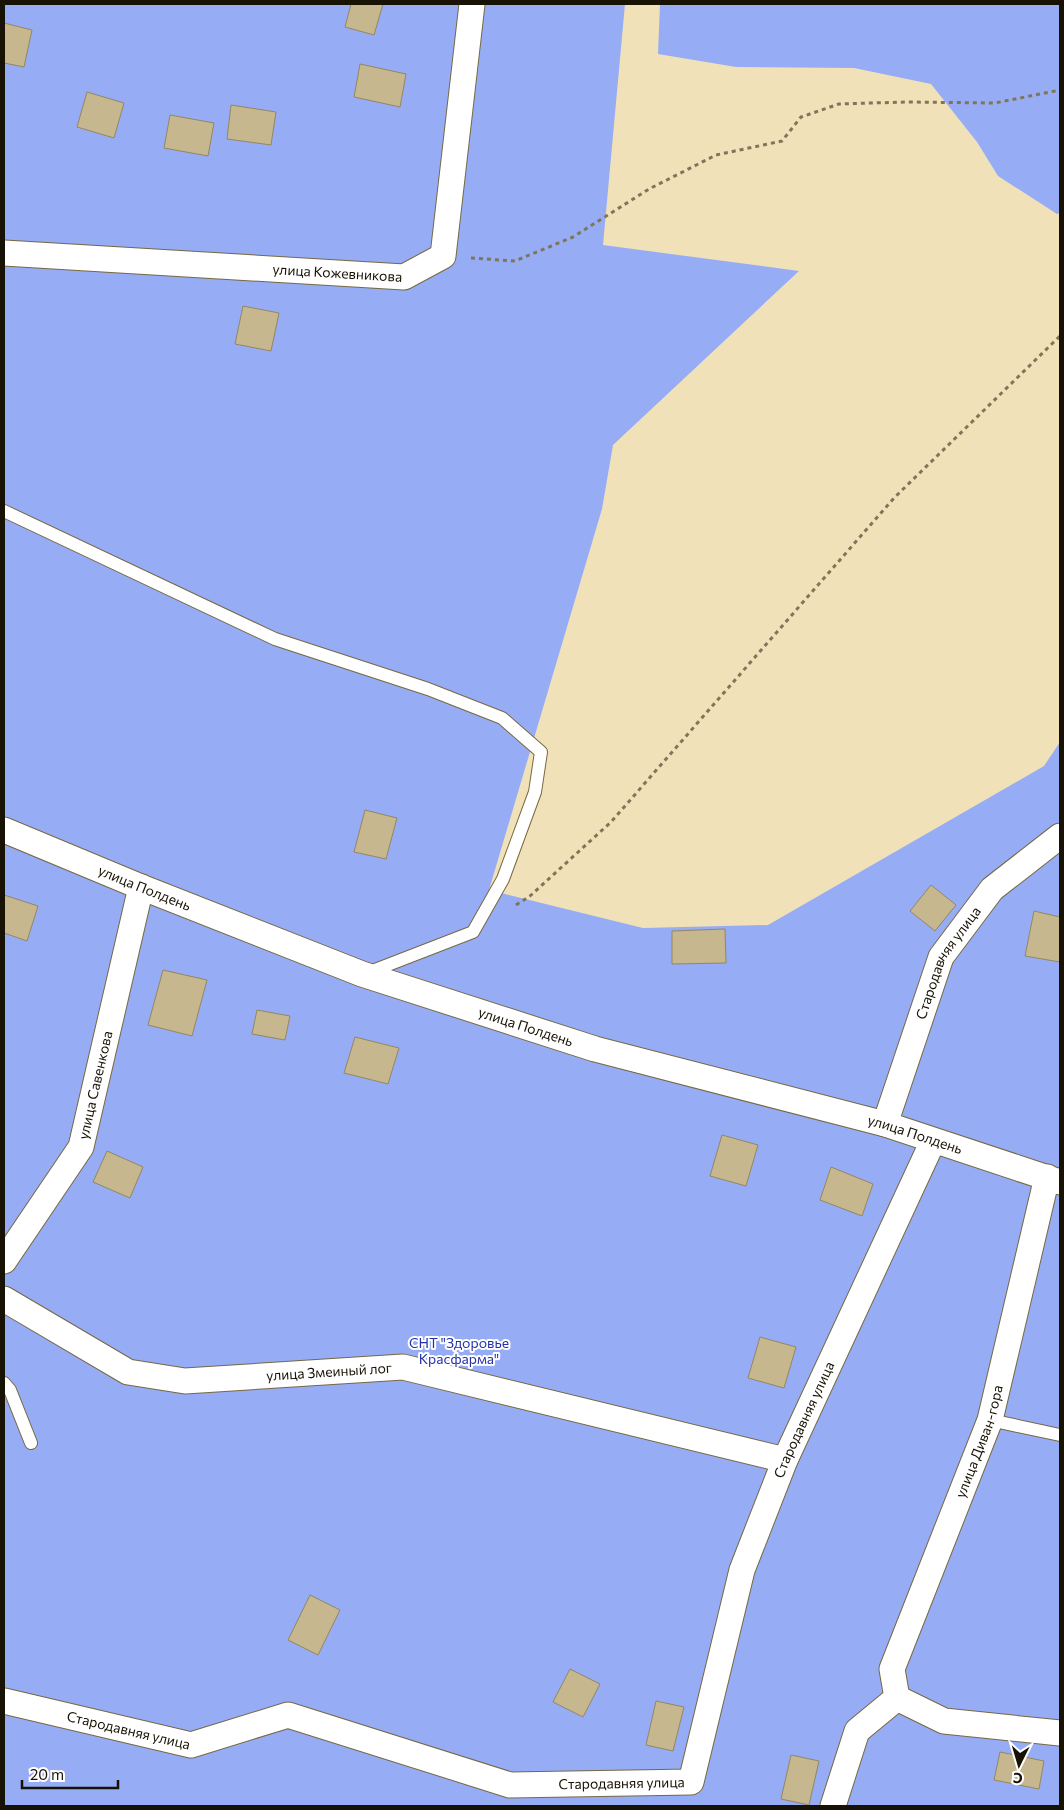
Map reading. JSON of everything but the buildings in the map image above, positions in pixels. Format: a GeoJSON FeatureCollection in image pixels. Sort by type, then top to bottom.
{"type":"FeatureCollection","features":[{"type":"Feature","properties":{"kind":"street"},"geometry":{"type":"LineString","coordinates":[[443,256],[472,4]]}},
{"type":"Feature","properties":{"kind":"street","name":"улица Кожевникова"},"geometry":{"type":"LineString","coordinates":[[4,253],[404,276],[443,256]]}},
{"type":"Feature","properties":{"kind":"street","name":"улица Полдень"},"geometry":{"type":"LineString","coordinates":[[4,830],[141,888],[362,974],[595,1049],[885,1124],[1054,1180]]}},
{"type":"Feature","properties":{"kind":"street","name":"Стародавняя улица"},"geometry":{"type":"LineString","coordinates":[[885,1124],[941,957],[992,888],[1060,836]]}},
{"type":"Feature","properties":{"kind":"street","name":"улица Савенкова"},"geometry":{"type":"LineString","coordinates":[[4,1261],[80,1147],[141,888]]}},
{"type":"Feature","properties":{"kind":"street","name":"Стародавняя улица"},"geometry":{"type":"LineString","coordinates":[[4,1701],[191,1744],[288,1716],[510,1785],[691,1782],[742,1570],[786,1460],[933,1140]]}},
{"type":"Feature","properties":{"kind":"street","name":"улица Диван-гора"},"geometry":{"type":"LineString","coordinates":[[897,1698],[892,1669],[990,1420],[1054,1180]]}},
{"type":"Feature","properties":{"kind":"street","name":"улица Змеиный лог"},"geometry":{"type":"LineString","coordinates":[[4,1299],[128,1372],[185,1381],[403,1368],[786,1460]]}},
{"type":"Feature","properties":{"kind":"street"},"geometry":{"type":"LineString","coordinates":[[834,1806],[856,1731],[897,1698],[944,1721],[1060,1733]]}},
{"type":"Feature","properties":{"kind":"lane"},"geometry":{"type":"LineString","coordinates":[[4,511],[275,639],[428,689],[502,718],[541,752],[535,792],[503,879],[473,932],[362,974]]}},
{"type":"Feature","properties":{"kind":"lane"},"geometry":{"type":"LineString","coordinates":[[4,1383],[10,1390],[32,1443]]}},
{"type":"Feature","properties":{"kind":"lane"},"geometry":{"type":"LineString","coordinates":[[990,1420],[1060,1436]]}},
{"type":"Feature","properties":{"kind":"path"},"geometry":{"type":"LineString","coordinates":[[443,256],[515,261],[573,237],[649,189],[716,155],[782,141],[801,117],[839,104],[995,102],[1060,90]]}},
{"type":"Feature","properties":{"kind":"path"},"geometry":{"type":"LineString","coordinates":[[514,906],[530,896],[612,822],[894,498],[1060,336]]}},
{"type":"Feature","properties":{"kind":"green space","name":"СНТ \"Здоровье Красфарма\""},"geometry":{"type":"Polygon","coordinates":[[[4,4],[625,4],[603,245],[799,271],[613,445],[602,509],[489,890],[643,928],[768,925],[1044,766],[1060,742],[1060,1806],[4,1806],[4,4]]]}},
{"type":"Feature","properties":{"kind":"green space"},"geometry":{"type":"Polygon","coordinates":[[[660,4],[1060,4],[1060,213],[1057,214],[998,176],[977,142],[931,84],[854,68],[736,67],[658,54],[660,4]]]}}]}
